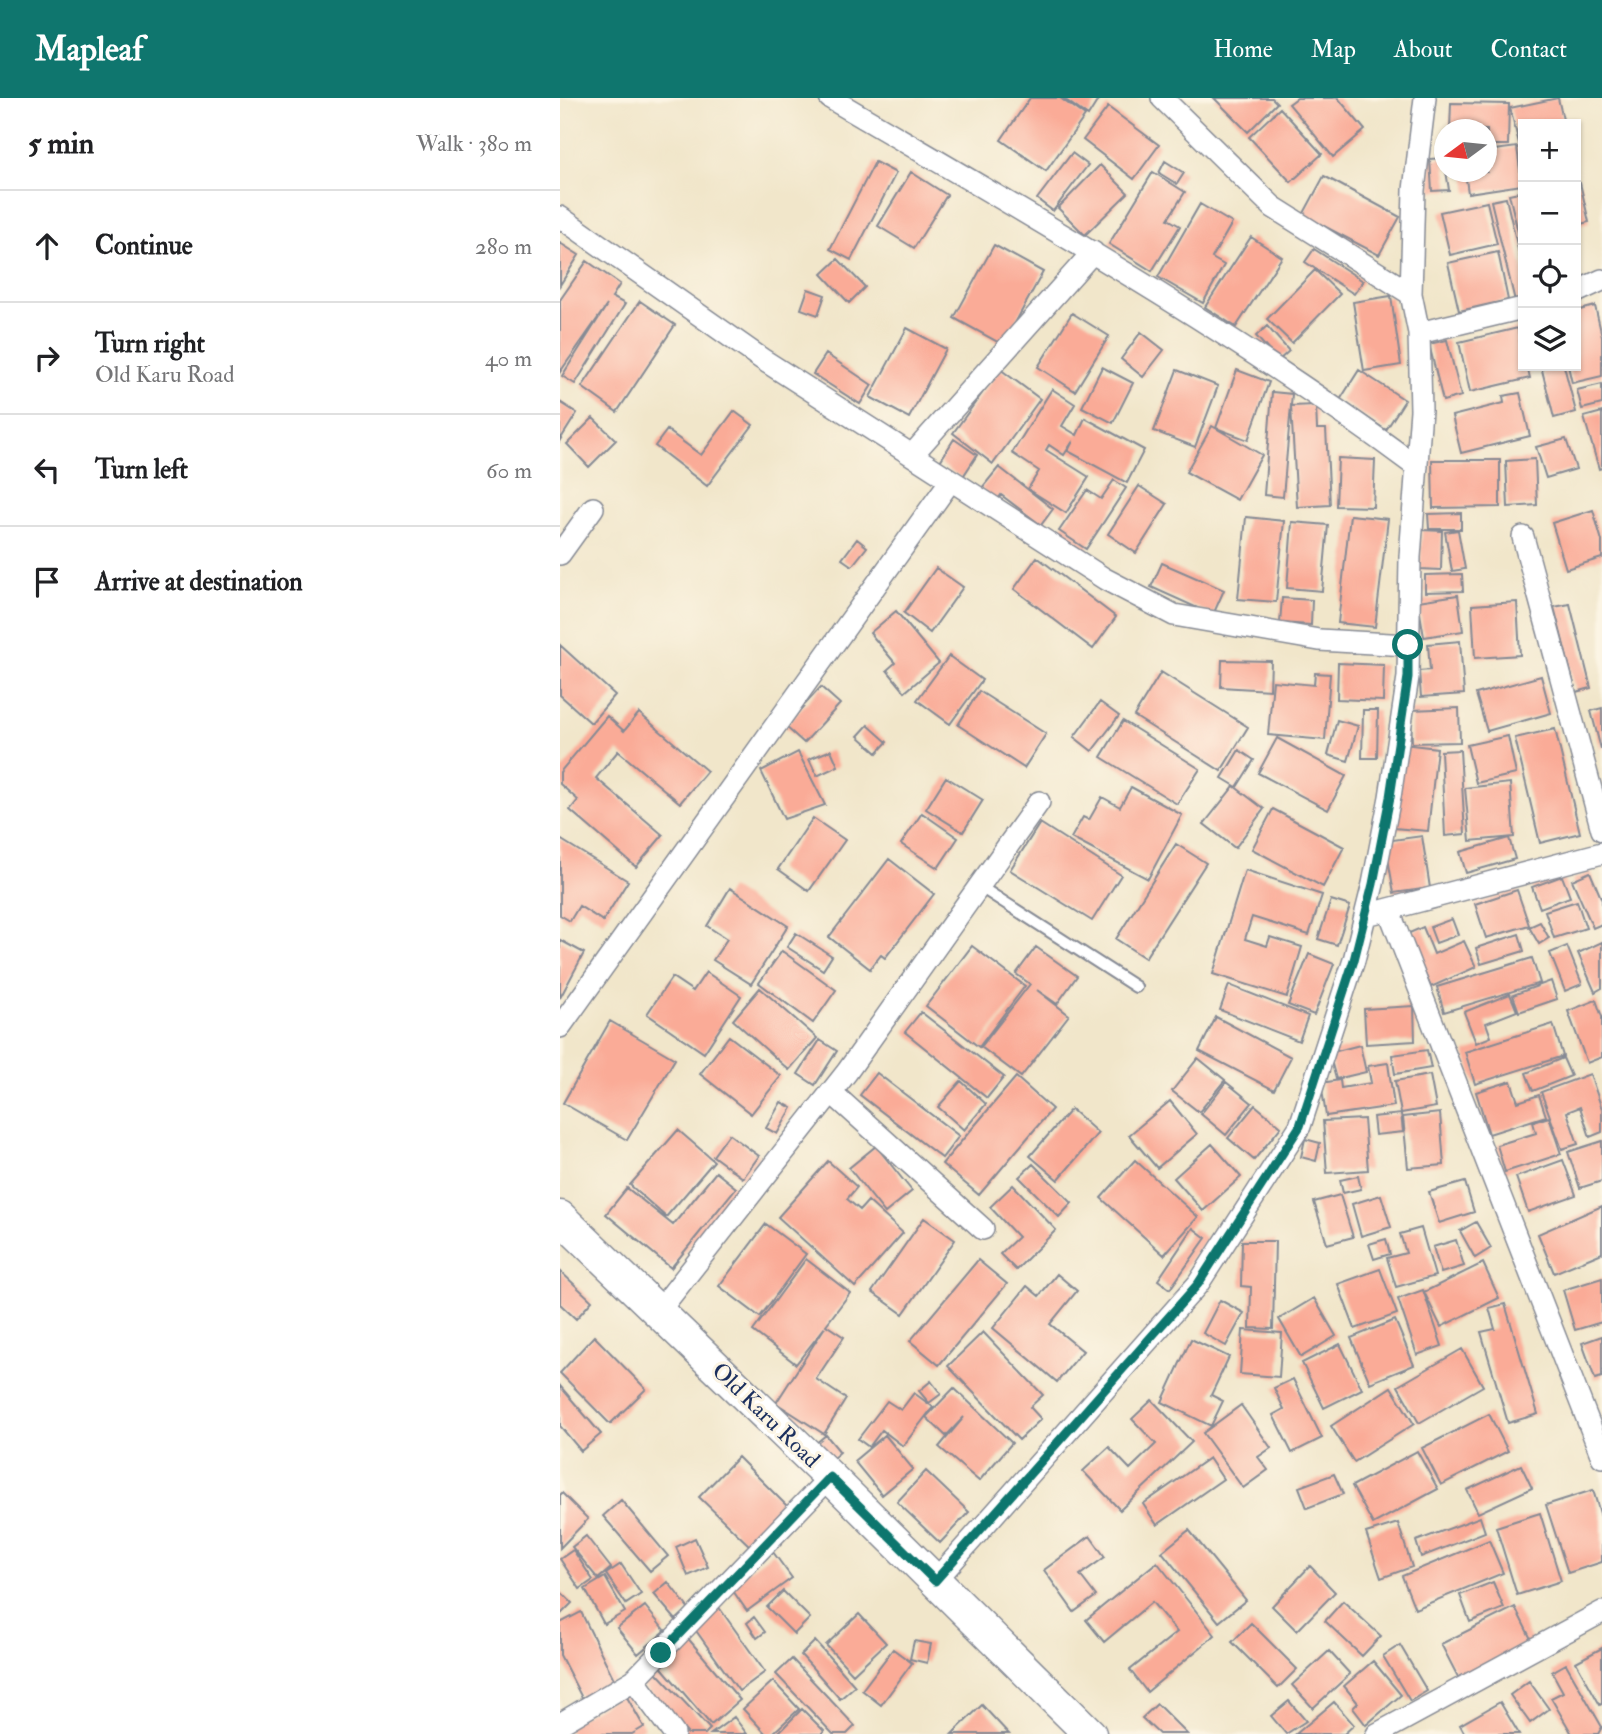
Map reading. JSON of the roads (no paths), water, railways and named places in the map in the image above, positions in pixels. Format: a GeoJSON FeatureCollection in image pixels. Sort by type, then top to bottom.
{"type":"FeatureCollection","features":[{"type":"Feature","properties":{"kind":"main road","name":"Old Karu Road"},"geometry":{"type":"LineString","coordinates":[[560,1217],[830,1477],[1090,1734]]}},
{"type":"Feature","properties":{"kind":"street"},"geometry":{"type":"LineString","coordinates":[[830,98],[1093,252],[1328,401],[1417,467]]}},
{"type":"Feature","properties":{"kind":"street"},"geometry":{"type":"LineString","coordinates":[[1162,98],[1273,206],[1411,294]]}},
{"type":"Feature","properties":{"kind":"street"},"geometry":{"type":"LineString","coordinates":[[935,1581],[1198,1284],[1300,1126],[1365,914],[1390,797],[1408,677],[1410,557],[1421,410],[1419,333],[1411,294],[1414,190],[1426,98]]}},
{"type":"Feature","properties":{"kind":"street"},"geometry":{"type":"LineString","coordinates":[[560,217],[762,359],[1105,579],[1174,615],[1320,640],[1408,645]]}},
{"type":"Feature","properties":{"kind":"street"},"geometry":{"type":"LineString","coordinates":[[912,455],[1093,252]]}},
{"type":"Feature","properties":{"kind":"street"},"geometry":{"type":"LineString","coordinates":[[1581,290],[1602,280]]}},
{"type":"Feature","properties":{"kind":"street"},"geometry":{"type":"LineString","coordinates":[[1419,333],[1518,309]]}},
{"type":"Feature","properties":{"kind":"street"},"geometry":{"type":"LineString","coordinates":[[560,1027],[951,480]]}},
{"type":"Feature","properties":{"kind":"street"},"geometry":{"type":"LineString","coordinates":[[560,554],[593,508]]}},
{"type":"Feature","properties":{"kind":"street"},"geometry":{"type":"LineString","coordinates":[[1523,537],[1602,830]]}},
{"type":"Feature","properties":{"kind":"street"},"geometry":{"type":"LineString","coordinates":[[658,1312],[831,1092],[1039,802]]}},
{"type":"Feature","properties":{"kind":"street"},"geometry":{"type":"LineString","coordinates":[[1365,914],[1389,911],[1602,853]]}},
{"type":"Feature","properties":{"kind":"street"},"geometry":{"type":"LineString","coordinates":[[1389,911],[1602,1457]]}},
{"type":"Feature","properties":{"kind":"street"},"geometry":{"type":"LineString","coordinates":[[831,1092],[983,1229]]}},
{"type":"Feature","properties":{"kind":"street"},"geometry":{"type":"LineString","coordinates":[[560,1724],[634,1680],[830,1477]]}},
{"type":"Feature","properties":{"kind":"street"},"geometry":{"type":"LineString","coordinates":[[1377,1734],[1602,1612]]}},
{"type":"Feature","properties":{"kind":"street"},"geometry":{"type":"LineString","coordinates":[[634,1680],[674,1734]]}},
{"type":"Feature","properties":{"kind":"lane"},"geometry":{"type":"LineString","coordinates":[[979,886],[1136,987]]}}]}
